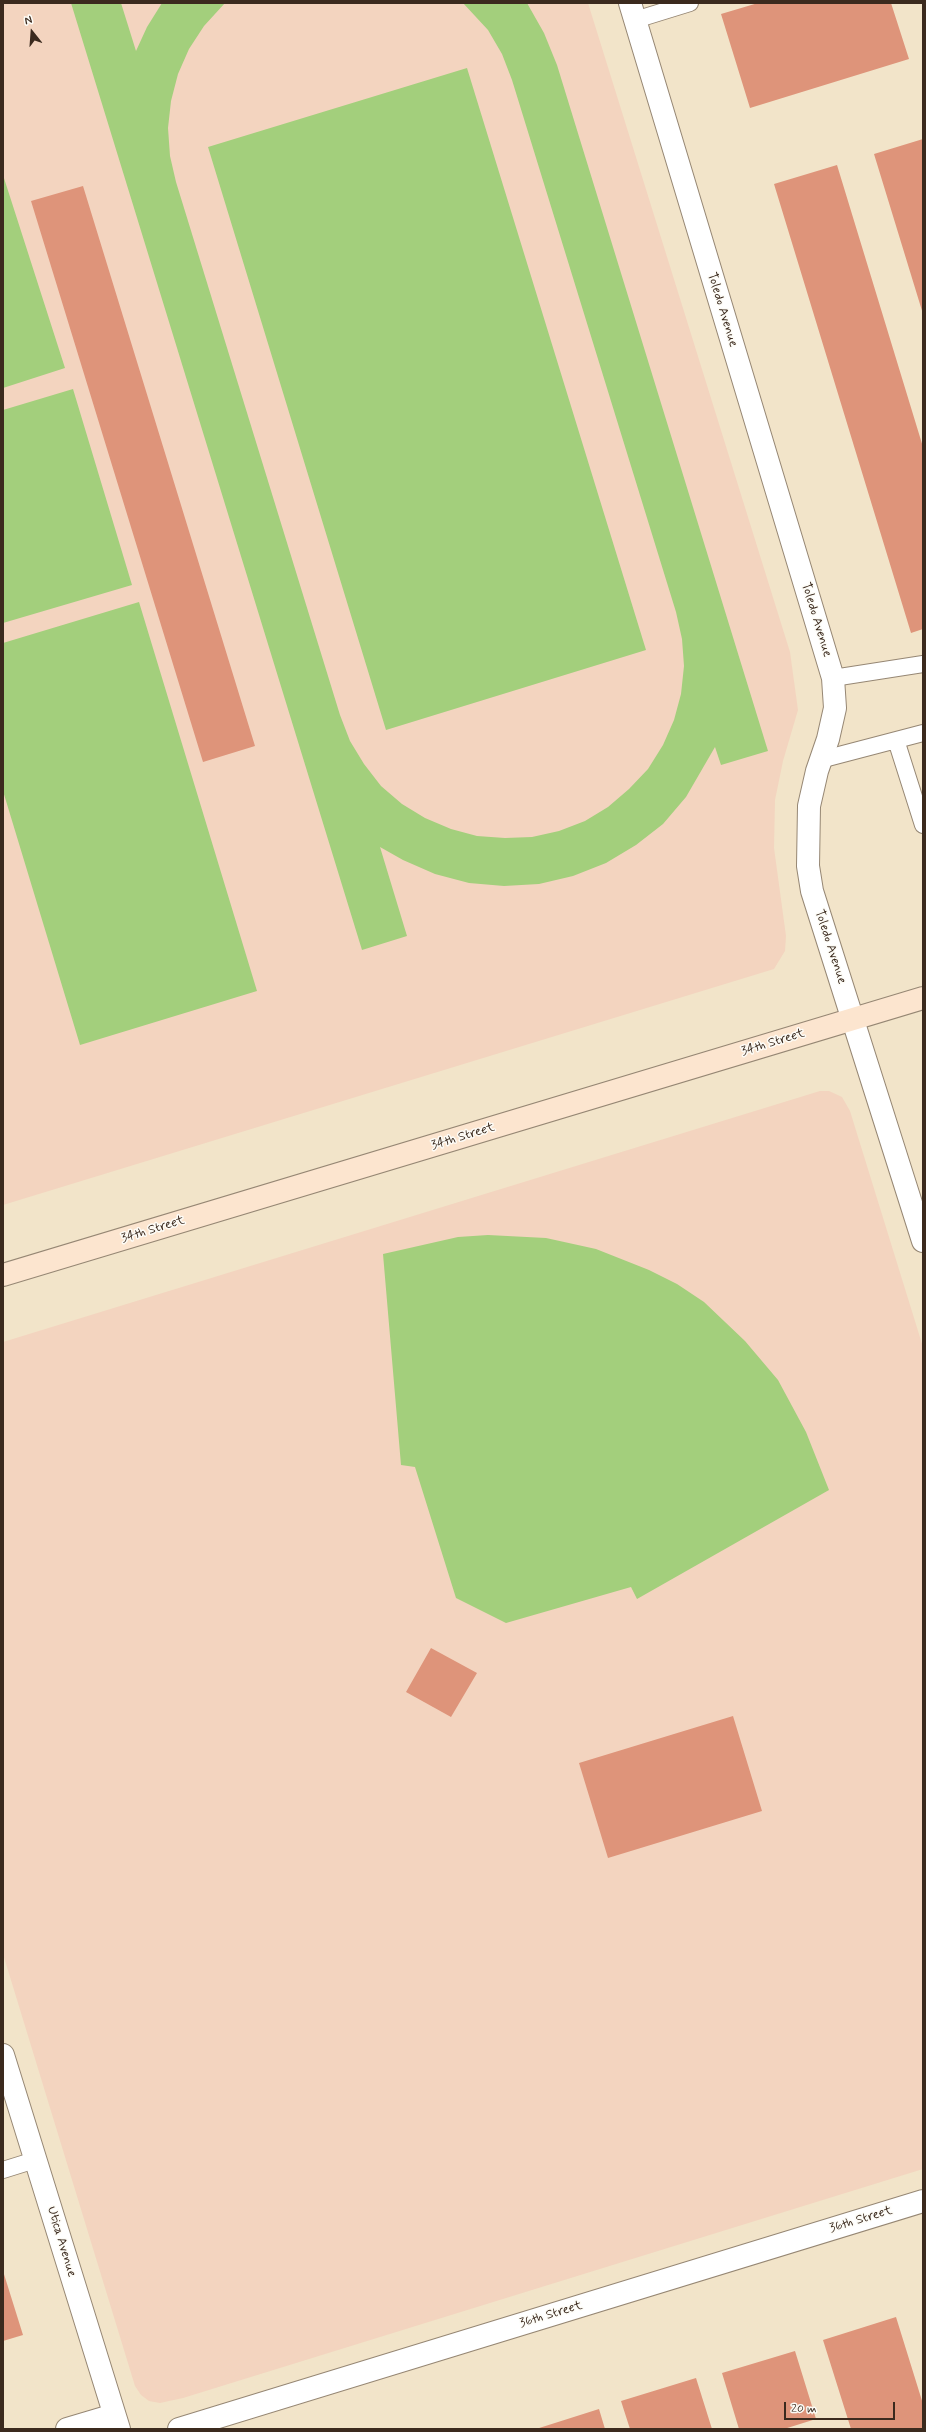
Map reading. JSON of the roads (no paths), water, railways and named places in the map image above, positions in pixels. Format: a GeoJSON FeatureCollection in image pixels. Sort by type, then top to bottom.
{"type":"FeatureCollection","features":[{"type":"Feature","properties":{"kind":"main road","name":"34th Street"},"geometry":{"type":"LineString","coordinates":[[3,1275],[923,998]]}},
{"type":"Feature","properties":{"kind":"street","name":"Toledo Avenue"},"geometry":{"type":"LineString","coordinates":[[632,12],[833,678],[835,708],[809,806],[808,866],[812,891],[854,1019],[923,1241]]}},
{"type":"Feature","properties":{"kind":"street","name":"Utica Avenue"},"geometry":{"type":"LineString","coordinates":[[3,2055],[116,2422]]}},
{"type":"Feature","properties":{"kind":"street","name":"36th Street"},"geometry":{"type":"LineString","coordinates":[[179,2429],[923,2201]]}},
{"type":"Feature","properties":{"kind":"street"},"geometry":{"type":"LineString","coordinates":[[67,2429],[116,2422]]}},
{"type":"Feature","properties":{"kind":"lane"},"geometry":{"type":"LineString","coordinates":[[632,12],[690,3]]}},
{"type":"Feature","properties":{"kind":"lane"},"geometry":{"type":"LineString","coordinates":[[833,678],[923,664]]}},
{"type":"Feature","properties":{"kind":"lane"},"geometry":{"type":"LineString","coordinates":[[820,760],[923,733]]}},
{"type":"Feature","properties":{"kind":"lane"},"geometry":{"type":"LineString","coordinates":[[896,740],[923,825]]}},
{"type":"Feature","properties":{"kind":"lane"},"geometry":{"type":"LineString","coordinates":[[3,2170],[35,2160]]}}]}
